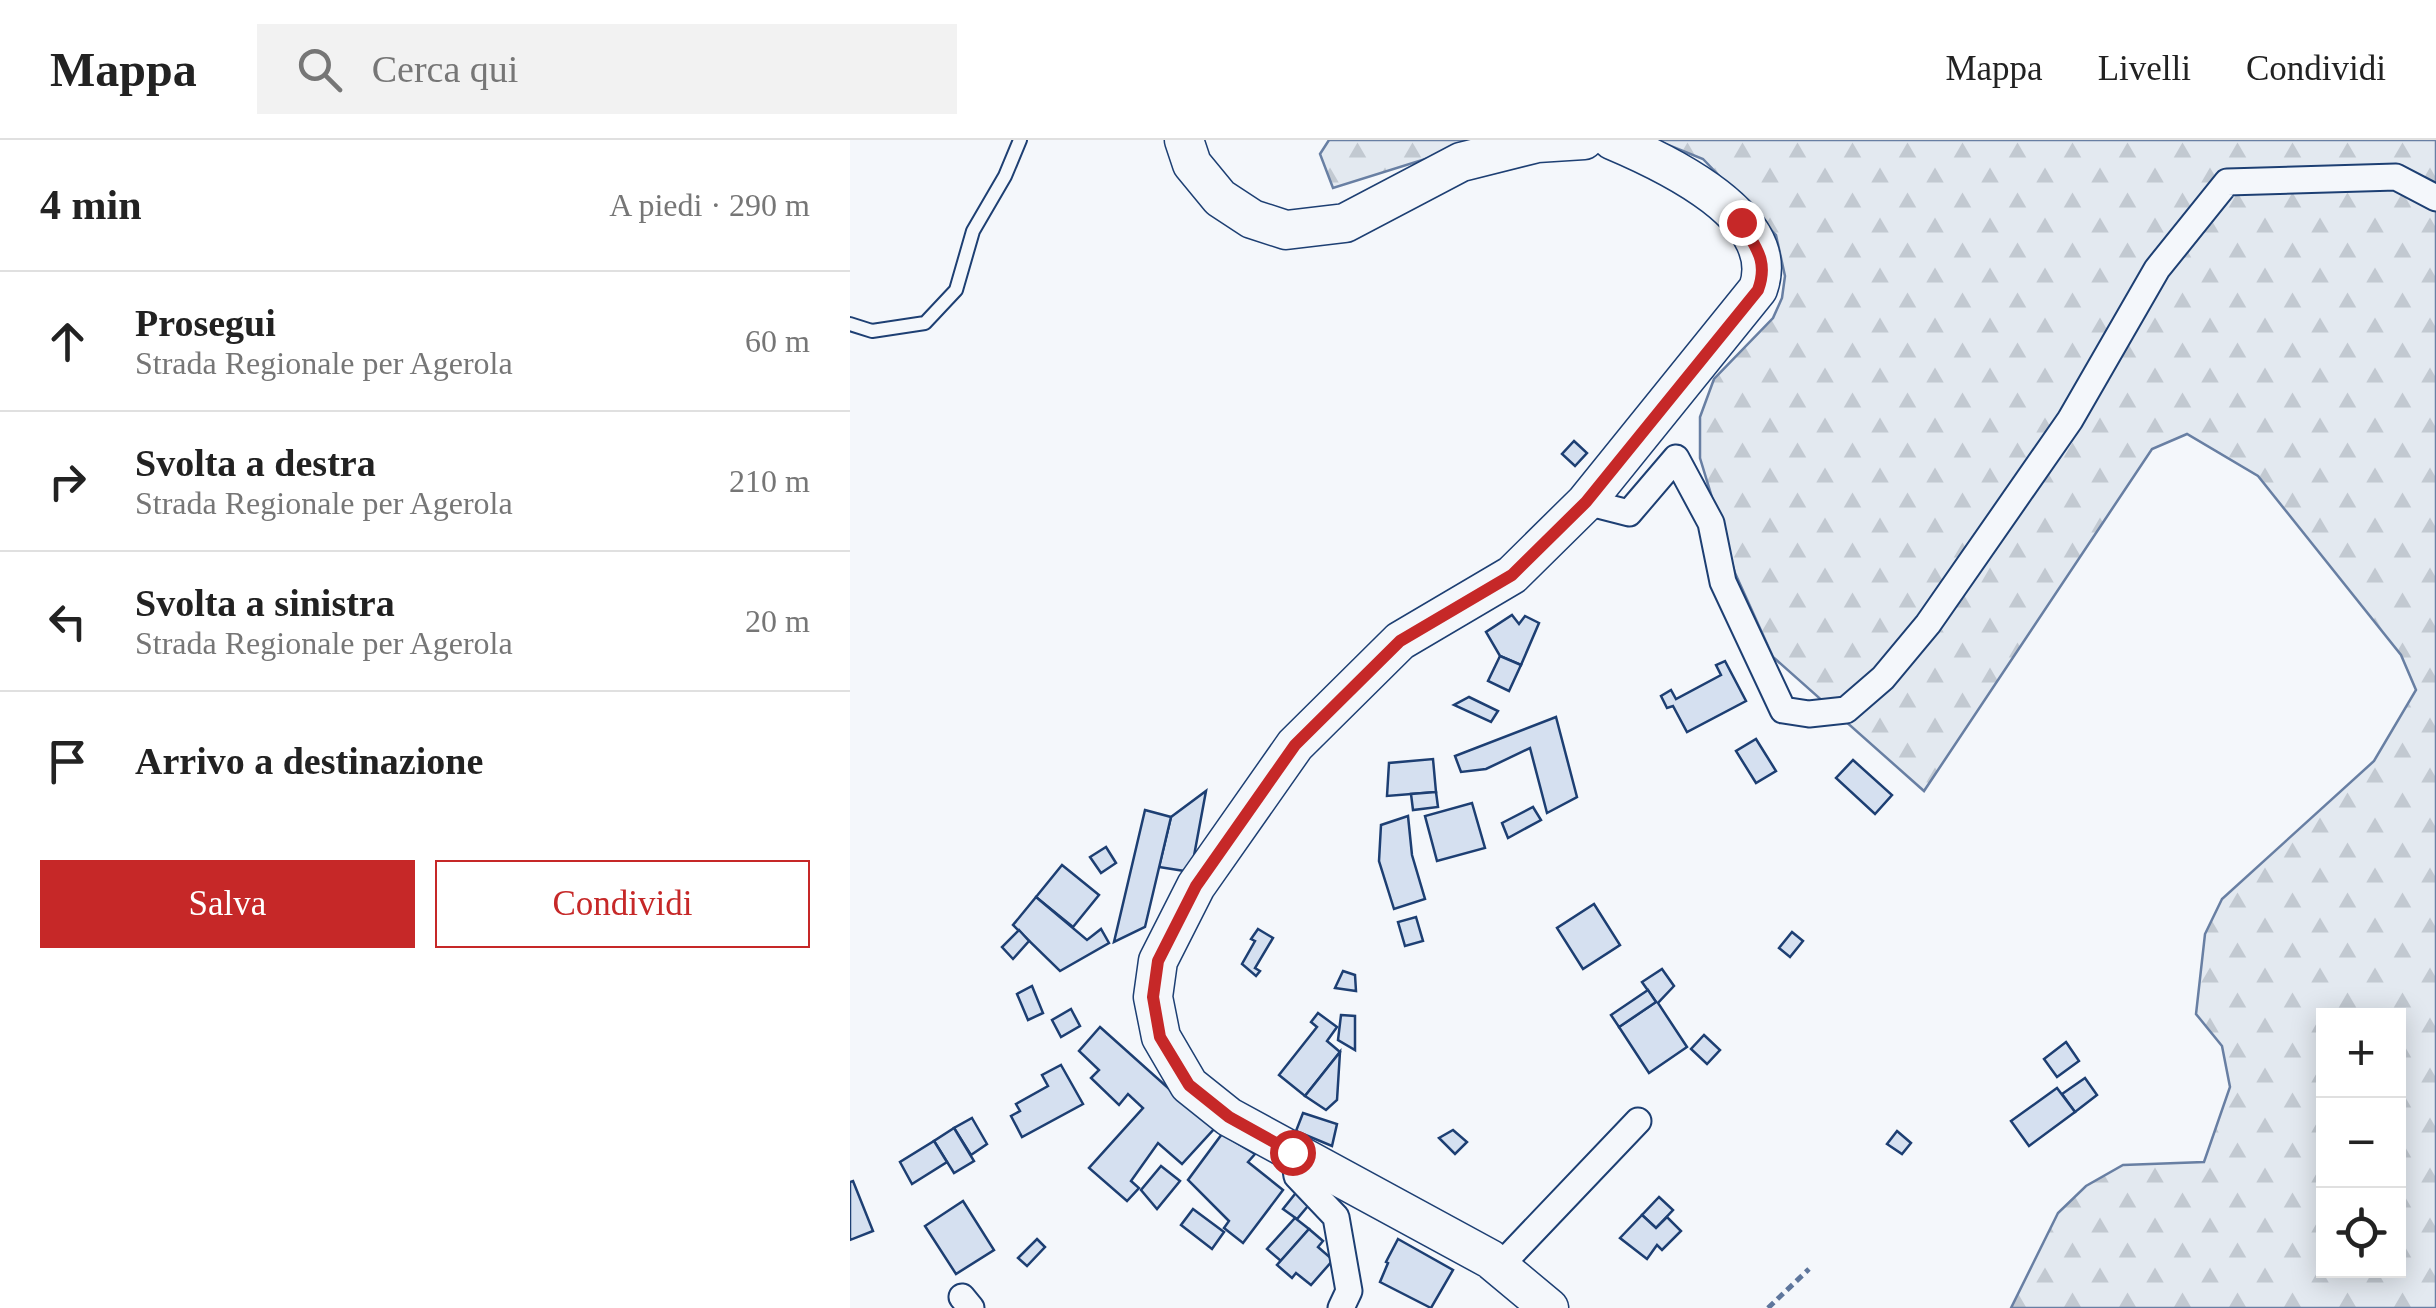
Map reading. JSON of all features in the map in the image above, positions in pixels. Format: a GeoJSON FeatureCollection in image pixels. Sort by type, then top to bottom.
{"type":"FeatureCollection","features":[{"type":"Feature","properties":{"kind":"main road"},"geometry":{"type":"LineString","coordinates":[[1183,148],[1220,198],[1252,219],[1286,230],[1345,224],[1461,162],[1537,143],[1584,140]]}},
{"type":"Feature","properties":{"kind":"main road"},"geometry":{"type":"LineString","coordinates":[[1549,1308],[1499,1267],[1229,1117],[1189,1085],[1160,1037],[1153,997],[1158,961],[1196,886],[1295,745],[1400,641],[1512,575],[1586,502],[1758,290],[1764,273],[1759,253],[1741,222],[1714,193],[1667,163],[1612,140]]}},
{"type":"Feature","properties":{"kind":"street"},"geometry":{"type":"LineString","coordinates":[[1586,502],[1628,513],[1676,458],[1711,523],[1723,582],[1784,710],[1809,714],[1846,710],[1882,678],[1969,568],[2070,420],[2157,269],[2227,182],[2396,177],[2436,198]]}},
{"type":"Feature","properties":{"kind":"street"},"geometry":{"type":"LineString","coordinates":[[1499,1267],[1638,1121]]}},
{"type":"Feature","properties":{"kind":"street"},"geometry":{"type":"LineString","coordinates":[[1292,1152],[1297,1176],[1336,1217],[1349,1291],[1341,1308]]}},
{"type":"Feature","properties":{"kind":"lane"},"geometry":{"type":"LineString","coordinates":[[850,324],[872,331],[925,322],[956,290],[973,230],[1005,176],[1020,140]]}},
{"type":"Feature","properties":{"kind":"path"},"geometry":{"type":"LineString","coordinates":[[1768,1308],[1809,1269]]}},
{"type":"Feature","properties":{"kind":"green space"},"geometry":{"type":"Polygon","coordinates":[[[1329,140],[1486,140],[1333,188],[1320,154],[1329,140]]]}},
{"type":"Feature","properties":{"kind":"green space"},"geometry":{"type":"Polygon","coordinates":[[[1656,140],[2436,140],[2436,1308],[2011,1308],[2058,1213],[2086,1186],[2123,1165],[2204,1162],[2230,1087],[2222,1046],[2196,1014],[2205,934],[2222,899],[2374,761],[2416,690],[2401,655],[2258,476],[2187,434],[2152,449],[1924,791],[1773,657],[1735,573],[1700,458],[1700,417],[1714,379],[1773,318],[1782,298],[1785,276],[1776,235],[1703,159],[1656,140]]]}},
{"type":"Feature","properties":{"kind":"building"},"geometry":{"type":"Polygon","coordinates":[[[1574,441],[1587,453],[1575,466],[1562,454],[1574,441]]]}},
{"type":"Feature","properties":{"kind":"building"},"geometry":{"type":"Polygon","coordinates":[[[1512,615],[1519,624],[1525,616],[1539,623],[1521,665],[1500,656],[1486,632],[1512,615]]]}},
{"type":"Feature","properties":{"kind":"building"},"geometry":{"type":"Polygon","coordinates":[[[1500,656],[1521,665],[1509,691],[1488,681],[1500,656]]]}},
{"type":"Feature","properties":{"kind":"building"},"geometry":{"type":"Polygon","coordinates":[[[1725,661],[1746,701],[1687,732],[1673,706],[1667,708],[1661,696],[1671,690],[1676,699],[1721,675],[1716,665],[1725,661]]]}},
{"type":"Feature","properties":{"kind":"building"},"geometry":{"type":"Polygon","coordinates":[[[1469,697],[1498,711],[1491,722],[1454,705],[1469,697]]]}},
{"type":"Feature","properties":{"kind":"building"},"geometry":{"type":"Polygon","coordinates":[[[1556,717],[1577,797],[1547,813],[1530,748],[1486,769],[1461,772],[1455,756],[1556,717]]]}},
{"type":"Feature","properties":{"kind":"building"},"geometry":{"type":"Polygon","coordinates":[[[1756,739],[1776,771],[1756,783],[1736,751],[1756,739]]]}},
{"type":"Feature","properties":{"kind":"building"},"geometry":{"type":"Polygon","coordinates":[[[1433,759],[1436,792],[1387,796],[1389,763],[1433,759]]]}},
{"type":"Feature","properties":{"kind":"building"},"geometry":{"type":"Polygon","coordinates":[[[1853,760],[1892,795],[1875,814],[1836,778],[1853,760]]]}},
{"type":"Feature","properties":{"kind":"building"},"geometry":{"type":"Polygon","coordinates":[[[1206,791],[1191,872],[1159,867],[1171,817],[1206,791]]]}},
{"type":"Feature","properties":{"kind":"building"},"geometry":{"type":"Polygon","coordinates":[[[1436,792],[1438,807],[1413,810],[1411,794],[1436,792]]]}},
{"type":"Feature","properties":{"kind":"building"},"geometry":{"type":"Polygon","coordinates":[[[1472,803],[1485,848],[1437,861],[1425,816],[1472,803]]]}},
{"type":"Feature","properties":{"kind":"building"},"geometry":{"type":"Polygon","coordinates":[[[1533,807],[1541,820],[1508,838],[1502,823],[1533,807]]]}},
{"type":"Feature","properties":{"kind":"building"},"geometry":{"type":"Polygon","coordinates":[[[1145,810],[1171,817],[1145,927],[1114,942],[1145,810]]]}},
{"type":"Feature","properties":{"kind":"building"},"geometry":{"type":"Polygon","coordinates":[[[1408,816],[1412,855],[1425,899],[1394,909],[1379,861],[1381,825],[1408,816]]]}},
{"type":"Feature","properties":{"kind":"building"},"geometry":{"type":"Polygon","coordinates":[[[1106,847],[1116,863],[1101,873],[1090,857],[1106,847]]]}},
{"type":"Feature","properties":{"kind":"building"},"geometry":{"type":"Polygon","coordinates":[[[1062,865],[1099,895],[1073,927],[1036,897],[1062,865]]]}},
{"type":"Feature","properties":{"kind":"building"},"geometry":{"type":"Polygon","coordinates":[[[1036,897],[1087,940],[1101,929],[1109,943],[1060,971],[1013,925],[1036,897]]]}},
{"type":"Feature","properties":{"kind":"building"},"geometry":{"type":"Polygon","coordinates":[[[1594,904],[1620,945],[1583,969],[1557,928],[1594,904]]]}},
{"type":"Feature","properties":{"kind":"building"},"geometry":{"type":"Polygon","coordinates":[[[1416,917],[1423,941],[1405,946],[1398,922],[1416,917]]]}},
{"type":"Feature","properties":{"kind":"building"},"geometry":{"type":"Polygon","coordinates":[[[1258,929],[1273,938],[1255,968],[1260,971],[1256,976],[1242,964],[1258,929]]]}},
{"type":"Feature","properties":{"kind":"building"},"geometry":{"type":"Polygon","coordinates":[[[1019,930],[1029,941],[1013,959],[1002,947],[1019,930]]]}},
{"type":"Feature","properties":{"kind":"building"},"geometry":{"type":"Polygon","coordinates":[[[1792,932],[1803,941],[1790,957],[1779,948],[1792,932]]]}},
{"type":"Feature","properties":{"kind":"building"},"geometry":{"type":"Polygon","coordinates":[[[1662,969],[1674,986],[1658,1003],[1687,1047],[1649,1073],[1619,1027],[1656,1002],[1642,982],[1662,969]]]}},
{"type":"Feature","properties":{"kind":"building"},"geometry":{"type":"Polygon","coordinates":[[[1343,971],[1355,975],[1356,991],[1335,988],[1343,971]]]}},
{"type":"Feature","properties":{"kind":"building"},"geometry":{"type":"Polygon","coordinates":[[[1032,986],[1043,1013],[1028,1020],[1017,994],[1032,986]]]}},
{"type":"Feature","properties":{"kind":"building"},"geometry":{"type":"Polygon","coordinates":[[[1648,990],[1656,1002],[1619,1027],[1611,1015],[1648,990]]]}},
{"type":"Feature","properties":{"kind":"building"},"geometry":{"type":"Polygon","coordinates":[[[1071,1009],[1080,1026],[1061,1037],[1052,1020],[1071,1009]]]}},
{"type":"Feature","properties":{"kind":"building"},"geometry":{"type":"Polygon","coordinates":[[[1318,1013],[1337,1027],[1327,1041],[1340,1052],[1305,1096],[1279,1075],[1317,1027],[1311,1022],[1318,1013]]]}},
{"type":"Feature","properties":{"kind":"building"},"geometry":{"type":"Polygon","coordinates":[[[1341,1015],[1355,1016],[1355,1050],[1338,1040],[1341,1015]]]}},
{"type":"Feature","properties":{"kind":"building"},"geometry":{"type":"Polygon","coordinates":[[[1100,1027],[1214,1129],[1182,1164],[1158,1143],[1131,1181],[1139,1188],[1127,1201],[1089,1168],[1143,1108],[1128,1094],[1119,1105],[1091,1078],[1099,1070],[1079,1051],[1100,1027]]]}},
{"type":"Feature","properties":{"kind":"building"},"geometry":{"type":"Polygon","coordinates":[[[1704,1035],[1720,1050],[1707,1064],[1691,1049],[1704,1035]]]}},
{"type":"Feature","properties":{"kind":"building"},"geometry":{"type":"Polygon","coordinates":[[[2066,1042],[2079,1061],[2057,1077],[2044,1059],[2066,1042]]]}},
{"type":"Feature","properties":{"kind":"building"},"geometry":{"type":"Polygon","coordinates":[[[1340,1052],[1337,1100],[1326,1110],[1305,1096],[1340,1052]]]}},
{"type":"Feature","properties":{"kind":"building"},"geometry":{"type":"Polygon","coordinates":[[[1061,1065],[1083,1104],[1022,1137],[1011,1116],[1020,1111],[1016,1104],[1048,1086],[1042,1075],[1061,1065]]]}},
{"type":"Feature","properties":{"kind":"building"},"geometry":{"type":"Polygon","coordinates":[[[2085,1078],[2097,1095],[2075,1112],[2062,1094],[2085,1078]]]}},
{"type":"Feature","properties":{"kind":"building"},"geometry":{"type":"Polygon","coordinates":[[[2057,1088],[2075,1112],[2029,1146],[2011,1121],[2057,1088]]]}},
{"type":"Feature","properties":{"kind":"building"},"geometry":{"type":"Polygon","coordinates":[[[1303,1113],[1337,1124],[1332,1146],[1296,1131],[1303,1113]]]}},
{"type":"Feature","properties":{"kind":"building"},"geometry":{"type":"Polygon","coordinates":[[[972,1118],[987,1144],[971,1155],[954,1128],[972,1118]]]}},
{"type":"Feature","properties":{"kind":"building"},"geometry":{"type":"Polygon","coordinates":[[[954,1128],[974,1161],[954,1173],[934,1141],[954,1128]]]}},
{"type":"Feature","properties":{"kind":"building"},"geometry":{"type":"Polygon","coordinates":[[[1453,1130],[1467,1142],[1455,1154],[1439,1138],[1453,1130]]]}},
{"type":"Feature","properties":{"kind":"building"},"geometry":{"type":"Polygon","coordinates":[[[1897,1131],[1911,1143],[1902,1154],[1887,1144],[1897,1131]]]}},
{"type":"Feature","properties":{"kind":"building"},"geometry":{"type":"Polygon","coordinates":[[[1222,1134],[1255,1154],[1248,1162],[1283,1190],[1243,1243],[1224,1228],[1229,1221],[1188,1180],[1222,1134]]]}},
{"type":"Feature","properties":{"kind":"building"},"geometry":{"type":"Polygon","coordinates":[[[934,1141],[947,1162],[912,1184],[900,1162],[934,1141]]]}},
{"type":"Feature","properties":{"kind":"building"},"geometry":{"type":"Polygon","coordinates":[[[1161,1166],[1180,1181],[1157,1209],[1141,1190],[1161,1166]]]}},
{"type":"Feature","properties":{"kind":"building"},"geometry":{"type":"Polygon","coordinates":[[[853,1181],[873,1231],[850,1240],[850,1182],[853,1181]]]}},
{"type":"Feature","properties":{"kind":"building"},"geometry":{"type":"Polygon","coordinates":[[[1299,1189],[1313,1200],[1297,1219],[1283,1209],[1299,1189]]]}},
{"type":"Feature","properties":{"kind":"building"},"geometry":{"type":"Polygon","coordinates":[[[1659,1197],[1673,1210],[1656,1228],[1642,1215],[1659,1197]]]}},
{"type":"Feature","properties":{"kind":"building"},"geometry":{"type":"Polygon","coordinates":[[[963,1201],[994,1250],[956,1274],[925,1226],[963,1201]]]}},
{"type":"Feature","properties":{"kind":"building"},"geometry":{"type":"Polygon","coordinates":[[[1193,1209],[1224,1232],[1212,1249],[1181,1225],[1193,1209]]]}},
{"type":"Feature","properties":{"kind":"building"},"geometry":{"type":"Polygon","coordinates":[[[1642,1215],[1656,1228],[1667,1217],[1681,1231],[1662,1250],[1657,1245],[1647,1259],[1620,1238],[1642,1215]]]}},
{"type":"Feature","properties":{"kind":"building"},"geometry":{"type":"Polygon","coordinates":[[[1295,1218],[1309,1229],[1281,1261],[1267,1249],[1295,1218]]]}},
{"type":"Feature","properties":{"kind":"building"},"geometry":{"type":"Polygon","coordinates":[[[1309,1229],[1323,1241],[1318,1247],[1333,1260],[1311,1285],[1296,1273],[1292,1278],[1277,1265],[1309,1229]]]}},
{"type":"Feature","properties":{"kind":"building"},"geometry":{"type":"Polygon","coordinates":[[[1037,1239],[1045,1247],[1027,1266],[1018,1258],[1037,1239]]]}},
{"type":"Feature","properties":{"kind":"building"},"geometry":{"type":"Polygon","coordinates":[[[1398,1239],[1453,1270],[1431,1308],[1380,1282],[1398,1239]]]}},
{"type":"Feature","properties":{"kind":"route"},"geometry":{"type":"LineString","coordinates":[[1292,1152],[1229,1117],[1189,1085],[1160,1037],[1153,997],[1158,961],[1196,886],[1295,745],[1400,641],[1512,575],[1586,502],[1758,290],[1764,273],[1759,253],[1741,222]]}}]}
